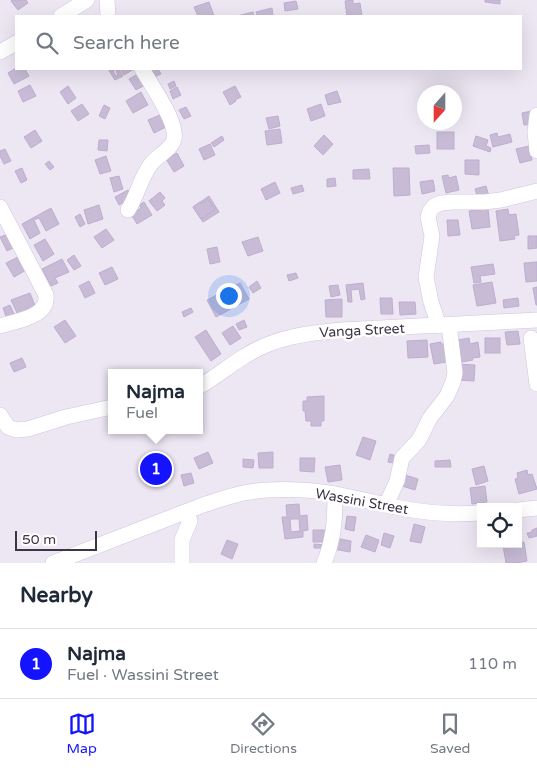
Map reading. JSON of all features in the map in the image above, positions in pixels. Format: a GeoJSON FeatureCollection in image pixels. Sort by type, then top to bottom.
{"type":"FeatureCollection","features":[{"type":"Feature","properties":{"kind":"street"},"geometry":{"type":"LineString","coordinates":[[67,9],[87,0]]}},
{"type":"Feature","properties":{"kind":"street"},"geometry":{"type":"LineString","coordinates":[[107,0],[108,15]]}},
{"type":"Feature","properties":{"kind":"street"},"geometry":{"type":"LineString","coordinates":[[0,52],[15,44]]}},
{"type":"Feature","properties":{"kind":"street"},"geometry":{"type":"LineString","coordinates":[[128,210],[150,164],[174,141],[174,130],[167,111],[143,70]]}},
{"type":"Feature","properties":{"kind":"street"},"geometry":{"type":"LineString","coordinates":[[537,115],[535,132],[537,151]]}},
{"type":"Feature","properties":{"kind":"street"},"geometry":{"type":"LineString","coordinates":[[386,505],[397,481],[402,458],[419,440],[430,418],[447,396],[455,373],[444,325],[430,302],[426,277],[432,236],[428,217],[430,211],[434,206],[441,203],[501,200],[537,191]]}},
{"type":"Feature","properties":{"kind":"street"},"geometry":{"type":"LineString","coordinates":[[0,207],[46,295],[42,310],[37,314],[0,326]]}},
{"type":"Feature","properties":{"kind":"street","name":"Vanga Street"},"geometry":{"type":"LineString","coordinates":[[203,384],[259,348],[294,336],[342,330],[537,320]]}},
{"type":"Feature","properties":{"kind":"street"},"geometry":{"type":"LineString","coordinates":[[531,338],[537,384]]}},
{"type":"Feature","properties":{"kind":"street"},"geometry":{"type":"LineString","coordinates":[[0,415],[8,427],[16,430],[28,429],[46,422],[108,409]]}},
{"type":"Feature","properties":{"kind":"street","name":"Wassini Street"},"geometry":{"type":"LineString","coordinates":[[54,563],[203,505],[252,491],[298,490],[335,494],[424,512],[477,513]]}},
{"type":"Feature","properties":{"kind":"street"},"geometry":{"type":"LineString","coordinates":[[324,563],[331,545],[335,524],[335,494]]}},
{"type":"Feature","properties":{"kind":"street"},"geometry":{"type":"LineString","coordinates":[[522,510],[537,508]]}},
{"type":"Feature","properties":{"kind":"street"},"geometry":{"type":"LineString","coordinates":[[182,563],[182,540],[190,521],[186,512]]}},
{"type":"Feature","properties":{"kind":"building"},"geometry":{"type":"Polygon","coordinates":[[[12,0],[26,0],[28,3],[18,10],[12,0]]]}},
{"type":"Feature","properties":{"kind":"building"},"geometry":{"type":"Polygon","coordinates":[[[353,0],[353,4],[360,3],[362,15],[347,15],[345,1],[353,0]]]}},
{"type":"Feature","properties":{"kind":"building"},"geometry":{"type":"Polygon","coordinates":[[[485,0],[500,0],[500,4],[485,2],[485,0]]]}},
{"type":"Feature","properties":{"kind":"building"},"geometry":{"type":"Polygon","coordinates":[[[296,1],[298,9],[285,11],[284,3],[296,1]]]}},
{"type":"Feature","properties":{"kind":"building"},"geometry":{"type":"Polygon","coordinates":[[[209,2],[214,15],[198,15],[194,7],[209,2]]]}},
{"type":"Feature","properties":{"kind":"building"},"geometry":{"type":"Polygon","coordinates":[[[272,8],[273,15],[257,15],[256,12],[272,8]]]}},
{"type":"Feature","properties":{"kind":"building"},"geometry":{"type":"Polygon","coordinates":[[[253,12],[254,15],[241,15],[253,12]]]}},
{"type":"Feature","properties":{"kind":"building"},"geometry":{"type":"Polygon","coordinates":[[[15,69],[26,70],[29,76],[14,84],[8,73],[15,69]]]}},
{"type":"Feature","properties":{"kind":"building"},"geometry":{"type":"Polygon","coordinates":[[[109,70],[115,70],[113,71],[116,76],[118,75],[116,71],[119,70],[123,76],[115,80],[109,70]]]}},
{"type":"Feature","properties":{"kind":"building"},"geometry":{"type":"Polygon","coordinates":[[[121,70],[132,70],[124,75],[121,70]]]}},
{"type":"Feature","properties":{"kind":"building"},"geometry":{"type":"Polygon","coordinates":[[[150,70],[159,70],[161,74],[154,77],[150,70]]]}},
{"type":"Feature","properties":{"kind":"building"},"geometry":{"type":"Polygon","coordinates":[[[138,74],[145,85],[136,90],[129,79],[138,74]]]}},
{"type":"Feature","properties":{"kind":"building"},"geometry":{"type":"Polygon","coordinates":[[[174,81],[176,86],[170,89],[168,84],[174,81]]]}},
{"type":"Feature","properties":{"kind":"building"},"geometry":{"type":"Polygon","coordinates":[[[30,85],[36,96],[23,102],[18,91],[30,85]]]}},
{"type":"Feature","properties":{"kind":"building"},"geometry":{"type":"Polygon","coordinates":[[[68,86],[76,98],[68,104],[60,92],[68,86]]]}},
{"type":"Feature","properties":{"kind":"building"},"geometry":{"type":"Polygon","coordinates":[[[235,86],[241,97],[230,105],[223,92],[235,86]]]}},
{"type":"Feature","properties":{"kind":"building"},"geometry":{"type":"Polygon","coordinates":[[[177,87],[181,95],[173,99],[170,91],[177,87]]]}},
{"type":"Feature","properties":{"kind":"building"},"geometry":{"type":"Polygon","coordinates":[[[337,91],[341,102],[328,105],[325,95],[337,91]]]}},
{"type":"Feature","properties":{"kind":"building"},"geometry":{"type":"Polygon","coordinates":[[[141,92],[148,105],[133,113],[126,101],[141,92]]]}},
{"type":"Feature","properties":{"kind":"building"},"geometry":{"type":"Polygon","coordinates":[[[82,104],[89,114],[78,121],[71,111],[82,104]]]}},
{"type":"Feature","properties":{"kind":"building"},"geometry":{"type":"Polygon","coordinates":[[[321,104],[325,116],[311,121],[307,109],[321,104]]]}},
{"type":"Feature","properties":{"kind":"building"},"geometry":{"type":"Polygon","coordinates":[[[104,105],[110,108],[105,119],[99,116],[104,105]]]}},
{"type":"Feature","properties":{"kind":"building"},"geometry":{"type":"Polygon","coordinates":[[[186,107],[191,116],[184,119],[179,110],[186,107]]]}},
{"type":"Feature","properties":{"kind":"building"},"geometry":{"type":"Polygon","coordinates":[[[532,111],[534,124],[524,125],[522,113],[532,111]]]}},
{"type":"Feature","properties":{"kind":"building"},"geometry":{"type":"Polygon","coordinates":[[[160,115],[166,127],[154,133],[148,120],[160,115]]]}},
{"type":"Feature","properties":{"kind":"building"},"geometry":{"type":"Polygon","coordinates":[[[278,116],[280,126],[269,129],[266,118],[278,116]]]}},
{"type":"Feature","properties":{"kind":"building"},"geometry":{"type":"Polygon","coordinates":[[[280,129],[282,143],[267,145],[265,131],[280,129]]]}},
{"type":"Feature","properties":{"kind":"building"},"geometry":{"type":"Polygon","coordinates":[[[35,130],[42,141],[31,148],[24,137],[35,130]]]}},
{"type":"Feature","properties":{"kind":"building"},"geometry":{"type":"Polygon","coordinates":[[[437,132],[454,132],[454,149],[437,149],[437,132]]]}},
{"type":"Feature","properties":{"kind":"building"},"geometry":{"type":"Polygon","coordinates":[[[497,133],[498,137],[510,134],[512,142],[493,147],[490,135],[497,133]]]}},
{"type":"Feature","properties":{"kind":"building"},"geometry":{"type":"Polygon","coordinates":[[[324,135],[333,144],[323,155],[314,146],[324,135]]]}},
{"type":"Feature","properties":{"kind":"building"},"geometry":{"type":"Polygon","coordinates":[[[222,136],[224,140],[214,147],[211,143],[222,136]]]}},
{"type":"Feature","properties":{"kind":"building"},"geometry":{"type":"Polygon","coordinates":[[[476,136],[488,140],[486,146],[491,148],[490,152],[473,146],[476,136]]]}},
{"type":"Feature","properties":{"kind":"building"},"geometry":{"type":"Polygon","coordinates":[[[99,140],[108,140],[107,151],[98,150],[99,140]]]}},
{"type":"Feature","properties":{"kind":"building"},"geometry":{"type":"Polygon","coordinates":[[[210,144],[215,155],[204,160],[199,149],[210,144]]]}},
{"type":"Feature","properties":{"kind":"building"},"geometry":{"type":"Polygon","coordinates":[[[429,145],[430,153],[416,154],[415,146],[429,145]]]}},
{"type":"Feature","properties":{"kind":"building"},"geometry":{"type":"Polygon","coordinates":[[[529,146],[532,160],[520,163],[516,149],[529,146]]]}},
{"type":"Feature","properties":{"kind":"building"},"geometry":{"type":"Polygon","coordinates":[[[5,149],[11,161],[4,164],[0,151],[5,149]]]}},
{"type":"Feature","properties":{"kind":"building"},"geometry":{"type":"Polygon","coordinates":[[[177,153],[184,166],[174,172],[166,159],[177,153]]]}},
{"type":"Feature","properties":{"kind":"building"},"geometry":{"type":"Polygon","coordinates":[[[106,156],[111,171],[100,174],[95,160],[106,156]]]}},
{"type":"Feature","properties":{"kind":"building"},"geometry":{"type":"Polygon","coordinates":[[[465,160],[479,160],[479,175],[465,174],[465,160]]]}},
{"type":"Feature","properties":{"kind":"building"},"geometry":{"type":"Polygon","coordinates":[[[49,161],[54,167],[50,170],[45,164],[49,161]]]}},
{"type":"Feature","properties":{"kind":"building"},"geometry":{"type":"Polygon","coordinates":[[[22,168],[27,180],[21,183],[15,171],[22,168]]]}},
{"type":"Feature","properties":{"kind":"building"},"geometry":{"type":"Polygon","coordinates":[[[393,168],[409,168],[410,195],[394,196],[393,168]]]}},
{"type":"Feature","properties":{"kind":"building"},"geometry":{"type":"Polygon","coordinates":[[[369,169],[370,179],[353,179],[353,170],[369,169]]]}},
{"type":"Feature","properties":{"kind":"building"},"geometry":{"type":"Polygon","coordinates":[[[448,175],[449,178],[456,176],[459,190],[446,193],[442,176],[448,175]]]}},
{"type":"Feature","properties":{"kind":"building"},"geometry":{"type":"Polygon","coordinates":[[[119,176],[123,189],[114,192],[110,178],[119,176]]]}},
{"type":"Feature","properties":{"kind":"building"},"geometry":{"type":"Polygon","coordinates":[[[335,178],[336,186],[327,187],[327,179],[335,178]]]}},
{"type":"Feature","properties":{"kind":"building"},"geometry":{"type":"Polygon","coordinates":[[[433,180],[435,191],[422,194],[420,182],[433,180]]]}},
{"type":"Feature","properties":{"kind":"building"},"geometry":{"type":"Polygon","coordinates":[[[275,182],[280,193],[266,200],[261,189],[275,182]]]}},
{"type":"Feature","properties":{"kind":"building"},"geometry":{"type":"Polygon","coordinates":[[[302,185],[304,191],[293,194],[291,188],[302,185]]]}},
{"type":"Feature","properties":{"kind":"building"},"geometry":{"type":"Polygon","coordinates":[[[486,186],[489,196],[478,199],[475,189],[486,186]]]}},
{"type":"Feature","properties":{"kind":"building"},"geometry":{"type":"Polygon","coordinates":[[[128,190],[132,198],[119,205],[115,197],[128,190]]]}},
{"type":"Feature","properties":{"kind":"building"},"geometry":{"type":"Polygon","coordinates":[[[160,192],[165,198],[162,201],[165,205],[157,211],[149,201],[160,192]]]}},
{"type":"Feature","properties":{"kind":"building"},"geometry":{"type":"Polygon","coordinates":[[[209,196],[219,212],[203,222],[193,207],[209,196]]]}},
{"type":"Feature","properties":{"kind":"building"},"geometry":{"type":"Polygon","coordinates":[[[208,199],[215,210],[201,219],[193,207],[208,199]]]}},
{"type":"Feature","properties":{"kind":"building"},"geometry":{"type":"Polygon","coordinates":[[[144,202],[152,215],[137,224],[131,214],[141,208],[139,205],[144,202]]]}},
{"type":"Feature","properties":{"kind":"building"},"geometry":{"type":"Polygon","coordinates":[[[99,205],[103,219],[88,224],[84,210],[99,205]]]}},
{"type":"Feature","properties":{"kind":"building"},"geometry":{"type":"Polygon","coordinates":[[[51,208],[59,224],[46,231],[39,218],[34,220],[40,233],[30,239],[22,224],[51,208]]]}},
{"type":"Feature","properties":{"kind":"building"},"geometry":{"type":"Polygon","coordinates":[[[488,209],[490,227],[472,229],[469,211],[488,209]]]}},
{"type":"Feature","properties":{"kind":"building"},"geometry":{"type":"Polygon","coordinates":[[[508,209],[509,215],[516,214],[519,235],[514,236],[515,239],[500,241],[496,211],[508,209]]]}},
{"type":"Feature","properties":{"kind":"building"},"geometry":{"type":"Polygon","coordinates":[[[80,214],[85,224],[80,227],[75,217],[80,214]]]}},
{"type":"Feature","properties":{"kind":"building"},"geometry":{"type":"Polygon","coordinates":[[[447,220],[458,220],[460,235],[448,236],[447,220]]]}},
{"type":"Feature","properties":{"kind":"building"},"geometry":{"type":"Polygon","coordinates":[[[106,229],[114,240],[102,248],[94,237],[106,229]]]}},
{"type":"Feature","properties":{"kind":"building"},"geometry":{"type":"Polygon","coordinates":[[[8,234],[15,247],[7,251],[0,237],[8,234]]]}},
{"type":"Feature","properties":{"kind":"building"},"geometry":{"type":"Polygon","coordinates":[[[528,236],[537,236],[537,248],[528,249],[528,236]]]}},
{"type":"Feature","properties":{"kind":"building"},"geometry":{"type":"Polygon","coordinates":[[[258,237],[263,251],[248,256],[242,242],[258,237]]]}},
{"type":"Feature","properties":{"kind":"building"},"geometry":{"type":"Polygon","coordinates":[[[45,239],[54,254],[43,261],[34,245],[45,239]]]}},
{"type":"Feature","properties":{"kind":"building"},"geometry":{"type":"Polygon","coordinates":[[[217,247],[220,262],[210,264],[207,249],[217,247]]]}},
{"type":"Feature","properties":{"kind":"building"},"geometry":{"type":"Polygon","coordinates":[[[74,255],[81,266],[74,270],[67,260],[74,255]]]}},
{"type":"Feature","properties":{"kind":"building"},"geometry":{"type":"Polygon","coordinates":[[[20,256],[28,269],[14,277],[6,263],[20,256]]]}},
{"type":"Feature","properties":{"kind":"building"},"geometry":{"type":"Polygon","coordinates":[[[62,259],[69,272],[55,278],[58,283],[51,286],[42,269],[62,259]]]}},
{"type":"Feature","properties":{"kind":"building"},"geometry":{"type":"Polygon","coordinates":[[[537,262],[537,281],[526,282],[524,263],[537,262]]]}},
{"type":"Feature","properties":{"kind":"building"},"geometry":{"type":"Polygon","coordinates":[[[493,264],[495,274],[480,276],[481,282],[474,283],[471,267],[493,264]]]}},
{"type":"Feature","properties":{"kind":"building"},"geometry":{"type":"Polygon","coordinates":[[[112,267],[118,279],[105,285],[99,273],[112,267]]]}},
{"type":"Feature","properties":{"kind":"building"},"geometry":{"type":"Polygon","coordinates":[[[296,273],[298,278],[289,281],[287,275],[296,273]]]}},
{"type":"Feature","properties":{"kind":"building"},"geometry":{"type":"Polygon","coordinates":[[[89,281],[95,293],[85,298],[79,286],[89,281]]]}},
{"type":"Feature","properties":{"kind":"building"},"geometry":{"type":"Polygon","coordinates":[[[257,281],[261,288],[253,293],[249,287],[257,281]]]}},
{"type":"Feature","properties":{"kind":"building"},"geometry":{"type":"Polygon","coordinates":[[[492,282],[496,303],[477,306],[473,285],[492,282]]]}},
{"type":"Feature","properties":{"kind":"building"},"geometry":{"type":"Polygon","coordinates":[[[240,283],[249,299],[216,317],[207,300],[240,283]]]}},
{"type":"Feature","properties":{"kind":"building"},"geometry":{"type":"Polygon","coordinates":[[[363,283],[365,299],[361,300],[359,289],[351,290],[352,302],[348,302],[346,285],[363,283]]]}},
{"type":"Feature","properties":{"kind":"building"},"geometry":{"type":"Polygon","coordinates":[[[338,285],[340,295],[331,297],[329,286],[338,285]]]}},
{"type":"Feature","properties":{"kind":"building"},"geometry":{"type":"Polygon","coordinates":[[[537,287],[537,305],[536,305],[533,288],[537,287]]]}},
{"type":"Feature","properties":{"kind":"building"},"geometry":{"type":"Polygon","coordinates":[[[30,293],[36,308],[18,315],[11,300],[30,293]]]}},
{"type":"Feature","properties":{"kind":"building"},"geometry":{"type":"Polygon","coordinates":[[[380,298],[392,298],[393,314],[381,314],[380,298]]]}},
{"type":"Feature","properties":{"kind":"building"},"geometry":{"type":"Polygon","coordinates":[[[518,298],[519,306],[504,308],[503,300],[518,298]]]}},
{"type":"Feature","properties":{"kind":"building"},"geometry":{"type":"Polygon","coordinates":[[[342,299],[342,317],[326,317],[325,300],[342,299]]]}},
{"type":"Feature","properties":{"kind":"building"},"geometry":{"type":"Polygon","coordinates":[[[399,302],[415,302],[416,314],[400,315],[399,302]]]}},
{"type":"Feature","properties":{"kind":"building"},"geometry":{"type":"Polygon","coordinates":[[[10,305],[15,316],[7,319],[3,308],[10,305]]]}},
{"type":"Feature","properties":{"kind":"building"},"geometry":{"type":"Polygon","coordinates":[[[191,308],[193,312],[184,317],[182,312],[191,308]]]}},
{"type":"Feature","properties":{"kind":"building"},"geometry":{"type":"Polygon","coordinates":[[[65,320],[76,336],[65,343],[54,327],[65,320]]]}},
{"type":"Feature","properties":{"kind":"building"},"geometry":{"type":"Polygon","coordinates":[[[244,320],[247,327],[239,330],[236,324],[244,320]]]}},
{"type":"Feature","properties":{"kind":"building"},"geometry":{"type":"Polygon","coordinates":[[[233,326],[241,338],[230,345],[222,333],[233,326]]]}},
{"type":"Feature","properties":{"kind":"building"},"geometry":{"type":"Polygon","coordinates":[[[206,330],[221,354],[211,361],[195,337],[206,330]]]}},
{"type":"Feature","properties":{"kind":"building"},"geometry":{"type":"Polygon","coordinates":[[[518,331],[520,344],[507,345],[505,332],[518,331]]]}},
{"type":"Feature","properties":{"kind":"building"},"geometry":{"type":"Polygon","coordinates":[[[469,338],[470,344],[478,342],[480,357],[456,363],[453,341],[469,338]]]}},
{"type":"Feature","properties":{"kind":"building"},"geometry":{"type":"Polygon","coordinates":[[[485,338],[500,338],[500,353],[485,353],[485,338]]]}},
{"type":"Feature","properties":{"kind":"building"},"geometry":{"type":"Polygon","coordinates":[[[427,340],[428,357],[408,358],[407,341],[427,340]]]}},
{"type":"Feature","properties":{"kind":"building"},"geometry":{"type":"Polygon","coordinates":[[[441,342],[441,344],[450,343],[453,361],[434,364],[430,344],[441,342]]]}},
{"type":"Feature","properties":{"kind":"building"},"geometry":{"type":"Polygon","coordinates":[[[22,358],[26,367],[14,372],[10,363],[22,358]]]}},
{"type":"Feature","properties":{"kind":"building"},"geometry":{"type":"Polygon","coordinates":[[[459,364],[475,365],[474,381],[458,380],[459,364]]]}},
{"type":"Feature","properties":{"kind":"building"},"geometry":{"type":"Polygon","coordinates":[[[324,396],[324,421],[321,421],[321,426],[311,426],[311,421],[306,421],[303,401],[307,401],[307,397],[324,396]]]}},
{"type":"Feature","properties":{"kind":"building"},"geometry":{"type":"Polygon","coordinates":[[[363,437],[376,441],[370,460],[356,455],[363,437]]]}},
{"type":"Feature","properties":{"kind":"building"},"geometry":{"type":"Polygon","coordinates":[[[208,452],[213,463],[199,469],[194,458],[208,452]]]}},
{"type":"Feature","properties":{"kind":"building"},"geometry":{"type":"Polygon","coordinates":[[[273,452],[273,468],[259,468],[258,453],[273,452]]]}},
{"type":"Feature","properties":{"kind":"building"},"geometry":{"type":"Polygon","coordinates":[[[390,454],[400,457],[399,464],[388,462],[390,454]]]}},
{"type":"Feature","properties":{"kind":"building"},"geometry":{"type":"Polygon","coordinates":[[[300,458],[315,458],[314,472],[300,471],[300,458]]]}},
{"type":"Feature","properties":{"kind":"building"},"geometry":{"type":"Polygon","coordinates":[[[243,459],[254,460],[253,468],[243,467],[243,459]]]}},
{"type":"Feature","properties":{"kind":"building"},"geometry":{"type":"Polygon","coordinates":[[[450,460],[451,467],[435,467],[435,461],[450,460]]]}},
{"type":"Feature","properties":{"kind":"building"},"geometry":{"type":"Polygon","coordinates":[[[340,465],[342,480],[328,482],[325,467],[340,465]]]}},
{"type":"Feature","properties":{"kind":"building"},"geometry":{"type":"Polygon","coordinates":[[[484,466],[488,481],[476,485],[472,469],[484,466]]]}},
{"type":"Feature","properties":{"kind":"building"},"geometry":{"type":"Polygon","coordinates":[[[527,470],[528,475],[532,474],[537,489],[519,494],[515,479],[518,478],[517,473],[527,470]]]}},
{"type":"Feature","properties":{"kind":"building"},"geometry":{"type":"Polygon","coordinates":[[[191,473],[194,483],[184,486],[181,475],[191,473]]]}},
{"type":"Feature","properties":{"kind":"building"},"geometry":{"type":"Polygon","coordinates":[[[405,475],[418,479],[415,490],[402,486],[405,475]]]}},
{"type":"Feature","properties":{"kind":"building"},"geometry":{"type":"Polygon","coordinates":[[[485,486],[487,502],[472,504],[470,488],[485,486]]]}},
{"type":"Feature","properties":{"kind":"building"},"geometry":{"type":"Polygon","coordinates":[[[299,504],[300,516],[307,515],[308,530],[303,531],[303,537],[285,539],[282,517],[287,517],[286,505],[299,504]],[[290,519],[291,532],[300,531],[299,519],[290,519]]]}},
{"type":"Feature","properties":{"kind":"building"},"geometry":{"type":"Polygon","coordinates":[[[347,516],[356,517],[354,531],[345,529],[347,516]]]}},
{"type":"Feature","properties":{"kind":"building"},"geometry":{"type":"Polygon","coordinates":[[[414,524],[425,527],[421,543],[410,541],[414,524]]]}},
{"type":"Feature","properties":{"kind":"building"},"geometry":{"type":"Polygon","coordinates":[[[537,528],[537,536],[529,538],[527,533],[537,528]]]}},
{"type":"Feature","properties":{"kind":"building"},"geometry":{"type":"Polygon","coordinates":[[[313,530],[327,530],[327,542],[313,542],[313,530]]]}},
{"type":"Feature","properties":{"kind":"building"},"geometry":{"type":"Polygon","coordinates":[[[384,533],[394,536],[390,548],[381,545],[384,533]]]}},
{"type":"Feature","properties":{"kind":"building"},"geometry":{"type":"Polygon","coordinates":[[[366,535],[379,540],[375,552],[361,547],[366,535]]]}},
{"type":"Feature","properties":{"kind":"building"},"geometry":{"type":"Polygon","coordinates":[[[335,538],[351,541],[350,552],[333,549],[335,538]]]}},
{"type":"Feature","properties":{"kind":"building"},"geometry":{"type":"Polygon","coordinates":[[[227,540],[238,544],[232,559],[221,554],[227,540]]]}},
{"type":"Feature","properties":{"kind":"building"},"geometry":{"type":"Polygon","coordinates":[[[522,542],[524,542],[527,561],[506,563],[503,548],[522,548],[522,542]]]}},
{"type":"Feature","properties":{"kind":"building"},"geometry":{"type":"Polygon","coordinates":[[[314,544],[326,545],[326,548],[314,548],[314,544]]]}},
{"type":"Feature","properties":{"kind":"place","name":"Najma"},"geometry":{"type":"Point","coordinates":[156,469]}}]}
